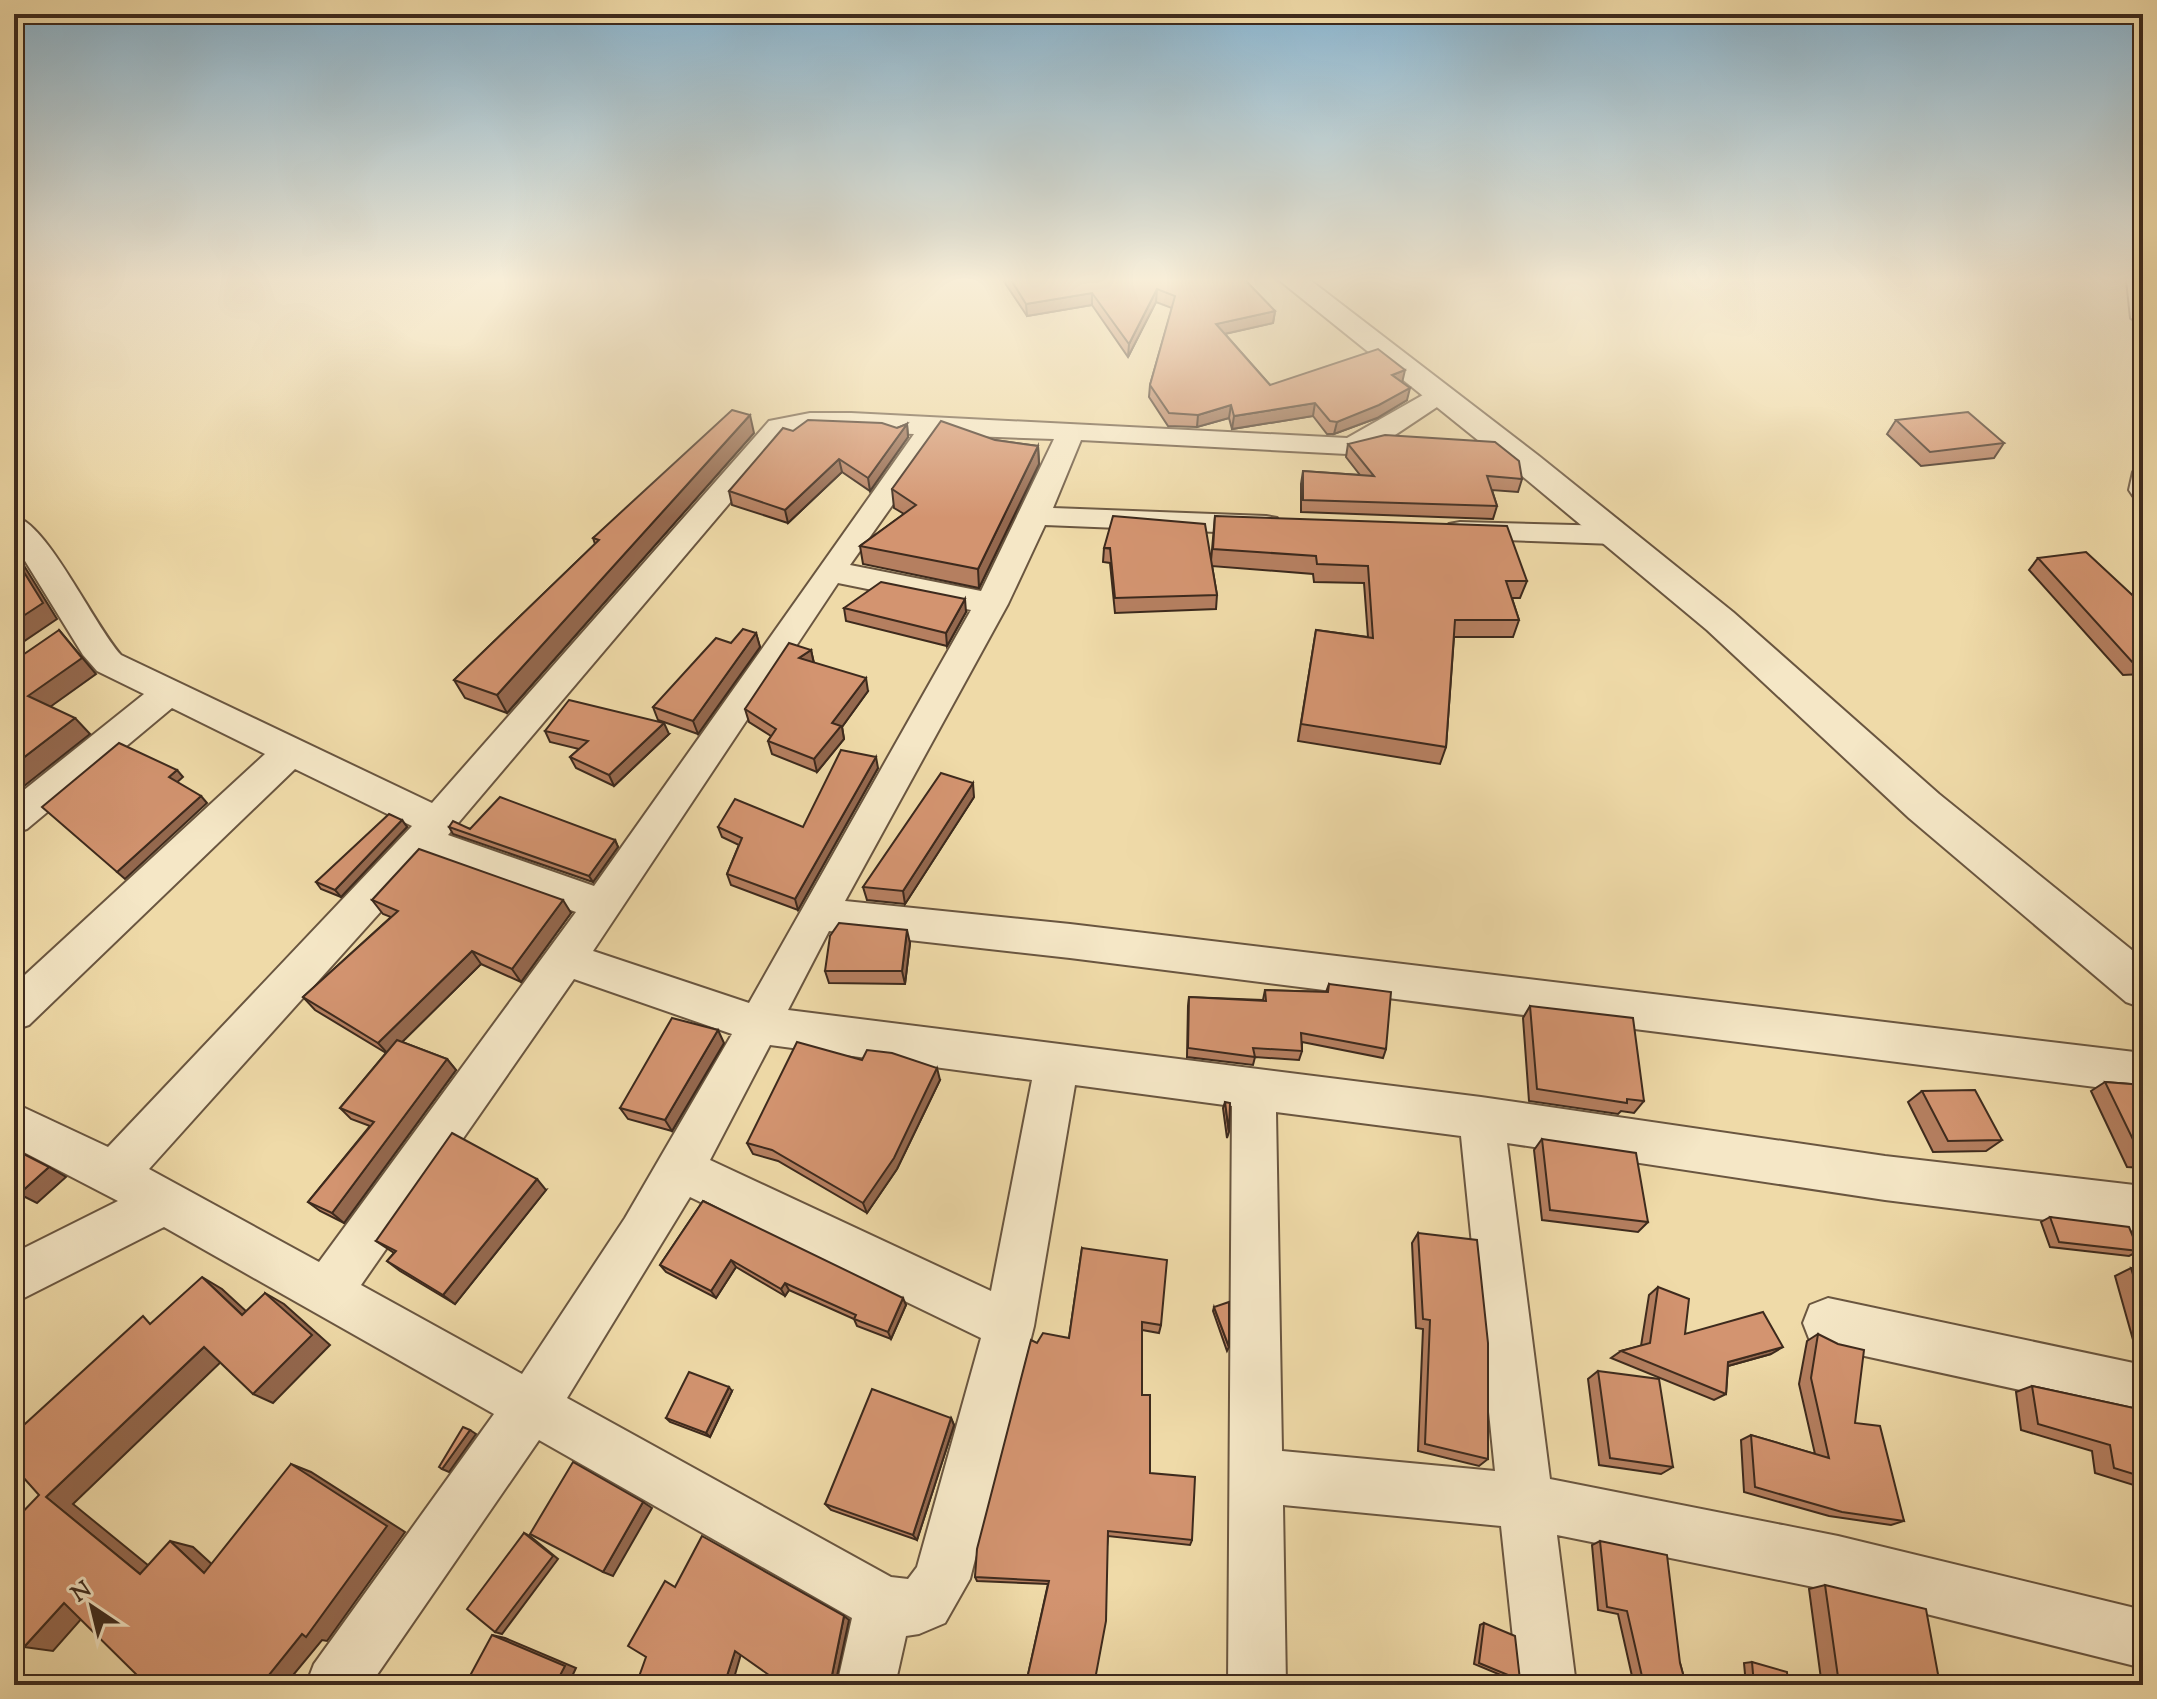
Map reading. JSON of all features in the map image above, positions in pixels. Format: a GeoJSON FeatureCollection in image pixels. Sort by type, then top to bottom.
{"type":"FeatureCollection","features":[{"type":"Feature","properties":{"kind":"street"},"geometry":{"type":"LineString","coordinates":[[1392,359],[1720,621],[1924,806],[2143,987]]}},
{"type":"Feature","properties":{"kind":"street"},"geometry":{"type":"LineString","coordinates":[[114,1174],[429,832],[779,427],[796,423],[1157,432],[1358,445],[1437,395]]}},
{"type":"Feature","properties":{"kind":"street"},"geometry":{"type":"LineString","coordinates":[[327,1292],[603,905],[830,571],[934,426]]}},
{"type":"Feature","properties":{"kind":"street"},"geometry":{"type":"LineString","coordinates":[[335,1685],[531,1410],[681,1169],[818,914],[992,604],[1037,516],[1071,432]]}},
{"type":"Feature","properties":{"kind":"street"},"geometry":{"type":"LineString","coordinates":[[2143,478],[2143,490]]}},
{"type":"Feature","properties":{"kind":"street"},"geometry":{"type":"LineString","coordinates":[[1037,516],[1299,527]]}},
{"type":"Feature","properties":{"kind":"street"},"geometry":{"type":"LineString","coordinates":[[1424,531],[1614,535]]}},
{"type":"Feature","properties":{"kind":"street"},"geometry":{"type":"LineString","coordinates":[[19,539],[66,632],[94,648],[109,663],[290,752],[429,832],[603,905]]}},
{"type":"Feature","properties":{"kind":"street"},"geometry":{"type":"LineString","coordinates":[[830,571],[992,604]]}},
{"type":"Feature","properties":{"kind":"street"},"geometry":{"type":"LineString","coordinates":[[14,819],[168,693]]}},
{"type":"Feature","properties":{"kind":"street"},"geometry":{"type":"LineString","coordinates":[[14,1012],[290,752]]}},
{"type":"Feature","properties":{"kind":"street"},"geometry":{"type":"LineString","coordinates":[[818,914],[1070,941],[2143,1073]]}},
{"type":"Feature","properties":{"kind":"street"},"geometry":{"type":"LineString","coordinates":[[563,958],[758,1025],[1481,1118],[1885,1178],[2143,1209]]}},
{"type":"Feature","properties":{"kind":"street"},"geometry":{"type":"LineString","coordinates":[[14,1124],[165,1202],[531,1410],[884,1604],[913,1610],[929,1602],[942,1579],[1009,1326],[1057,1065]]}},
{"type":"Feature","properties":{"kind":"street"},"geometry":{"type":"LineString","coordinates":[[1254,1088],[1257,1685]]}},
{"type":"Feature","properties":{"kind":"street"},"geometry":{"type":"LineString","coordinates":[[1481,1118],[1547,1685]]}},
{"type":"Feature","properties":{"kind":"street"},"geometry":{"type":"LineString","coordinates":[[681,1169],[1009,1326]]}},
{"type":"Feature","properties":{"kind":"street"},"geometry":{"type":"LineString","coordinates":[[14,1279],[165,1202]]}},
{"type":"Feature","properties":{"kind":"street"},"geometry":{"type":"LineString","coordinates":[[1828,1323],[2143,1391]]}},
{"type":"Feature","properties":{"kind":"street"},"geometry":{"type":"LineString","coordinates":[[1258,1476],[1526,1502],[1749,1545],[1986,1598],[2143,1639]]}},
{"type":"Feature","properties":{"kind":"street"},"geometry":{"type":"LineString","coordinates":[[866,1685],[884,1604]]}},
{"type":"Feature","properties":{"kind":"building"},"geometry":{"type":"Polygon","coordinates":[[[1157,359],[1247,359],[1270,385],[1347,359],[1391,359],[1405,370],[1392,375],[1410,388],[1337,422],[1330,421],[1315,403],[1234,416],[1231,405],[1198,415],[1169,413],[1150,385],[1157,359]]]}},
{"type":"Feature","properties":{"kind":"building"},"geometry":{"type":"Polygon","coordinates":[[[732,410],[750,415],[497,695],[454,680],[599,540],[593,538],[732,410]]]}},
{"type":"Feature","properties":{"kind":"building"},"geometry":{"type":"Polygon","coordinates":[[[1968,412],[2004,443],[1930,452],[1896,420],[1968,412]]]}},
{"type":"Feature","properties":{"kind":"building"},"geometry":{"type":"Polygon","coordinates":[[[808,420],[882,423],[897,428],[907,424],[868,478],[839,459],[785,510],[729,491],[783,428],[793,431],[808,420]]]}},
{"type":"Feature","properties":{"kind":"building"},"geometry":{"type":"Polygon","coordinates":[[[941,421],[995,440],[1038,446],[978,569],[860,546],[916,505],[892,489],[941,421]]]}},
{"type":"Feature","properties":{"kind":"building"},"geometry":{"type":"Polygon","coordinates":[[[1385,435],[1495,442],[1519,461],[1522,479],[1487,476],[1497,506],[1303,500],[1303,471],[1374,476],[1348,444],[1385,435]]]}},
{"type":"Feature","properties":{"kind":"building"},"geometry":{"type":"Polygon","coordinates":[[[1113,516],[1205,524],[1217,595],[1115,598],[1110,548],[1104,548],[1113,516]]]}},
{"type":"Feature","properties":{"kind":"building"},"geometry":{"type":"Polygon","coordinates":[[[1215,516],[1507,526],[1527,581],[1506,581],[1519,620],[1455,620],[1446,747],[1301,724],[1316,630],[1373,638],[1368,566],[1317,564],[1316,556],[1213,549],[1215,516]]]}},
{"type":"Feature","properties":{"kind":"building"},"geometry":{"type":"Polygon","coordinates":[[[2086,552],[2143,605],[2143,663],[2134,664],[2038,558],[2086,552]]]}},
{"type":"Feature","properties":{"kind":"building"},"geometry":{"type":"Polygon","coordinates":[[[14,556],[43,603],[14,622],[14,556]]]}},
{"type":"Feature","properties":{"kind":"building"},"geometry":{"type":"Polygon","coordinates":[[[881,582],[965,599],[946,633],[844,608],[881,582]]]}},
{"type":"Feature","properties":{"kind":"building"},"geometry":{"type":"Polygon","coordinates":[[[743,629],[756,633],[693,721],[653,707],[716,638],[731,643],[743,629]]]}},
{"type":"Feature","properties":{"kind":"building"},"geometry":{"type":"Polygon","coordinates":[[[59,630],[82,658],[28,696],[75,718],[14,765],[14,661],[59,630]]]}},
{"type":"Feature","properties":{"kind":"building"},"geometry":{"type":"Polygon","coordinates":[[[789,643],[811,650],[799,658],[866,678],[832,723],[841,726],[814,759],[768,741],[776,729],[745,709],[789,643]]]}},
{"type":"Feature","properties":{"kind":"building"},"geometry":{"type":"Polygon","coordinates":[[[569,700],[664,723],[609,775],[570,757],[588,741],[545,731],[569,700]]]}},
{"type":"Feature","properties":{"kind":"building"},"geometry":{"type":"Polygon","coordinates":[[[119,743],[177,770],[169,777],[201,796],[117,872],[42,807],[119,743]]]}},
{"type":"Feature","properties":{"kind":"building"},"geometry":{"type":"Polygon","coordinates":[[[841,750],[876,757],[795,899],[727,874],[742,838],[718,827],[735,799],[803,827],[841,750]]]}},
{"type":"Feature","properties":{"kind":"building"},"geometry":{"type":"Polygon","coordinates":[[[941,773],[973,783],[903,891],[863,887],[941,773]]]}},
{"type":"Feature","properties":{"kind":"building"},"geometry":{"type":"Polygon","coordinates":[[[500,797],[615,840],[589,876],[449,827],[453,821],[470,829],[500,797]]]}},
{"type":"Feature","properties":{"kind":"building"},"geometry":{"type":"Polygon","coordinates":[[[389,814],[402,820],[335,890],[316,882],[389,814]]]}},
{"type":"Feature","properties":{"kind":"building"},"geometry":{"type":"Polygon","coordinates":[[[419,849],[563,900],[512,969],[472,951],[378,1043],[303,997],[398,911],[372,900],[419,849]]]}},
{"type":"Feature","properties":{"kind":"building"},"geometry":{"type":"Polygon","coordinates":[[[839,923],[907,930],[902,971],[825,971],[830,936],[839,923]]]}},
{"type":"Feature","properties":{"kind":"building"},"geometry":{"type":"Polygon","coordinates":[[[1329,984],[1391,992],[1386,1049],[1301,1033],[1302,1051],[1253,1048],[1255,1057],[1188,1048],[1189,997],[1266,1001],[1265,990],[1328,992],[1329,984]]]}},
{"type":"Feature","properties":{"kind":"building"},"geometry":{"type":"Polygon","coordinates":[[[1530,1006],[1633,1018],[1644,1101],[1627,1099],[1627,1103],[1537,1089],[1530,1006]]]}},
{"type":"Feature","properties":{"kind":"building"},"geometry":{"type":"Polygon","coordinates":[[[672,1018],[718,1030],[665,1120],[620,1108],[672,1018]]]}},
{"type":"Feature","properties":{"kind":"building"},"geometry":{"type":"Polygon","coordinates":[[[397,1040],[447,1059],[332,1213],[308,1202],[374,1122],[340,1108],[397,1040]]]}},
{"type":"Feature","properties":{"kind":"building"},"geometry":{"type":"Polygon","coordinates":[[[797,1042],[862,1060],[867,1050],[892,1053],[937,1068],[894,1158],[863,1203],[772,1150],[747,1143],[797,1042]]]}},
{"type":"Feature","properties":{"kind":"building"},"geometry":{"type":"Polygon","coordinates":[[[2105,1082],[2143,1085],[2143,1158],[2142,1158],[2105,1082]]]}},
{"type":"Feature","properties":{"kind":"building"},"geometry":{"type":"Polygon","coordinates":[[[1975,1090],[2002,1140],[1948,1141],[1922,1091],[1975,1090]]]}},
{"type":"Feature","properties":{"kind":"building"},"geometry":{"type":"Polygon","coordinates":[[[1225,1102],[1230,1103],[1229,1132],[1225,1102]]]}},
{"type":"Feature","properties":{"kind":"building"},"geometry":{"type":"Polygon","coordinates":[[[452,1133],[537,1179],[443,1295],[387,1261],[396,1251],[376,1241],[452,1133]]]}},
{"type":"Feature","properties":{"kind":"building"},"geometry":{"type":"Polygon","coordinates":[[[1542,1139],[1636,1153],[1648,1222],[1550,1210],[1542,1139]]]}},
{"type":"Feature","properties":{"kind":"building"},"geometry":{"type":"Polygon","coordinates":[[[14,1149],[49,1167],[19,1194],[14,1190],[14,1149]]]}},
{"type":"Feature","properties":{"kind":"building"},"geometry":{"type":"Polygon","coordinates":[[[703,1201],[903,1298],[888,1332],[854,1319],[856,1315],[785,1283],[781,1289],[731,1260],[711,1291],[660,1265],[703,1201]]]}},
{"type":"Feature","properties":{"kind":"building"},"geometry":{"type":"Polygon","coordinates":[[[2050,1217],[2129,1227],[2139,1251],[2059,1242],[2050,1217]]]}},
{"type":"Feature","properties":{"kind":"building"},"geometry":{"type":"Polygon","coordinates":[[[1418,1233],[1477,1240],[1488,1343],[1488,1459],[1425,1444],[1430,1320],[1423,1319],[1418,1233]]]}},
{"type":"Feature","properties":{"kind":"building"},"geometry":{"type":"Polygon","coordinates":[[[1082,1248],[1167,1260],[1161,1325],[1142,1322],[1142,1395],[1150,1395],[1150,1473],[1195,1477],[1192,1540],[1108,1531],[1106,1621],[1094,1685],[1047,1685],[1027,1679],[1049,1581],[975,1577],[977,1549],[1031,1340],[1037,1343],[1043,1333],[1069,1338],[1082,1248]]]}},
{"type":"Feature","properties":{"kind":"building"},"geometry":{"type":"Polygon","coordinates":[[[2131,1268],[2143,1271],[2143,1307],[2131,1268]]]}},
{"type":"Feature","properties":{"kind":"building"},"geometry":{"type":"Polygon","coordinates":[[[202,1277],[242,1315],[265,1293],[312,1335],[253,1394],[204,1347],[46,1497],[140,1574],[170,1541],[204,1573],[291,1464],[387,1526],[306,1637],[302,1634],[261,1685],[147,1685],[64,1603],[24,1647],[14,1638],[14,1521],[39,1495],[14,1467],[14,1434],[143,1316],[150,1324],[202,1277]]]}},
{"type":"Feature","properties":{"kind":"building"},"geometry":{"type":"Polygon","coordinates":[[[1658,1287],[1689,1299],[1685,1334],[1763,1312],[1783,1347],[1728,1362],[1726,1394],[1621,1351],[1650,1343],[1658,1287]]]}},
{"type":"Feature","properties":{"kind":"building"},"geometry":{"type":"Polygon","coordinates":[[[1229,1302],[1229,1347],[1214,1307],[1229,1302]]]}},
{"type":"Feature","properties":{"kind":"building"},"geometry":{"type":"Polygon","coordinates":[[[1818,1334],[1838,1344],[1864,1350],[1855,1423],[1880,1426],[1904,1521],[1842,1512],[1755,1487],[1751,1435],[1829,1458],[1811,1378],[1818,1334]]]}},
{"type":"Feature","properties":{"kind":"building"},"geometry":{"type":"Polygon","coordinates":[[[1598,1371],[1659,1379],[1673,1467],[1610,1458],[1598,1371]]]}},
{"type":"Feature","properties":{"kind":"building"},"geometry":{"type":"Polygon","coordinates":[[[689,1372],[729,1387],[706,1433],[666,1418],[689,1372]]]}},
{"type":"Feature","properties":{"kind":"building"},"geometry":{"type":"Polygon","coordinates":[[[2032,1386],[2143,1410],[2143,1477],[2114,1468],[2110,1445],[2038,1424],[2032,1386]]]}},
{"type":"Feature","properties":{"kind":"building"},"geometry":{"type":"Polygon","coordinates":[[[872,1389],[951,1418],[913,1535],[825,1504],[872,1389]]]}},
{"type":"Feature","properties":{"kind":"building"},"geometry":{"type":"Polygon","coordinates":[[[463,1427],[470,1430],[442,1469],[439,1467],[463,1427]]]}},
{"type":"Feature","properties":{"kind":"building"},"geometry":{"type":"Polygon","coordinates":[[[573,1462],[643,1502],[603,1572],[530,1534],[573,1462]]]}},
{"type":"Feature","properties":{"kind":"building"},"geometry":{"type":"Polygon","coordinates":[[[524,1533],[553,1556],[495,1632],[467,1609],[524,1533]]]}},
{"type":"Feature","properties":{"kind":"building"},"geometry":{"type":"Polygon","coordinates":[[[702,1536],[844,1616],[830,1685],[783,1685],[735,1651],[724,1685],[636,1685],[646,1657],[628,1646],[665,1581],[675,1587],[702,1536]]]}},
{"type":"Feature","properties":{"kind":"building"},"geometry":{"type":"Polygon","coordinates":[[[1600,1541],[1667,1555],[1680,1663],[1686,1685],[1644,1685],[1627,1611],[1607,1607],[1600,1541]]]}},
{"type":"Feature","properties":{"kind":"building"},"geometry":{"type":"Polygon","coordinates":[[[1825,1585],[1926,1609],[1940,1685],[1871,1685],[1838,1677],[1825,1585]]]}},
{"type":"Feature","properties":{"kind":"building"},"geometry":{"type":"Polygon","coordinates":[[[1484,1623],[1515,1636],[1520,1680],[1479,1663],[1484,1623]]]}},
{"type":"Feature","properties":{"kind":"building"},"geometry":{"type":"Polygon","coordinates":[[[492,1635],[565,1666],[555,1685],[465,1685],[492,1635]]]}},
{"type":"Feature","properties":{"kind":"building"},"geometry":{"type":"Polygon","coordinates":[[[1752,1662],[1787,1672],[1788,1685],[1754,1685],[1752,1662]]]}}]}
